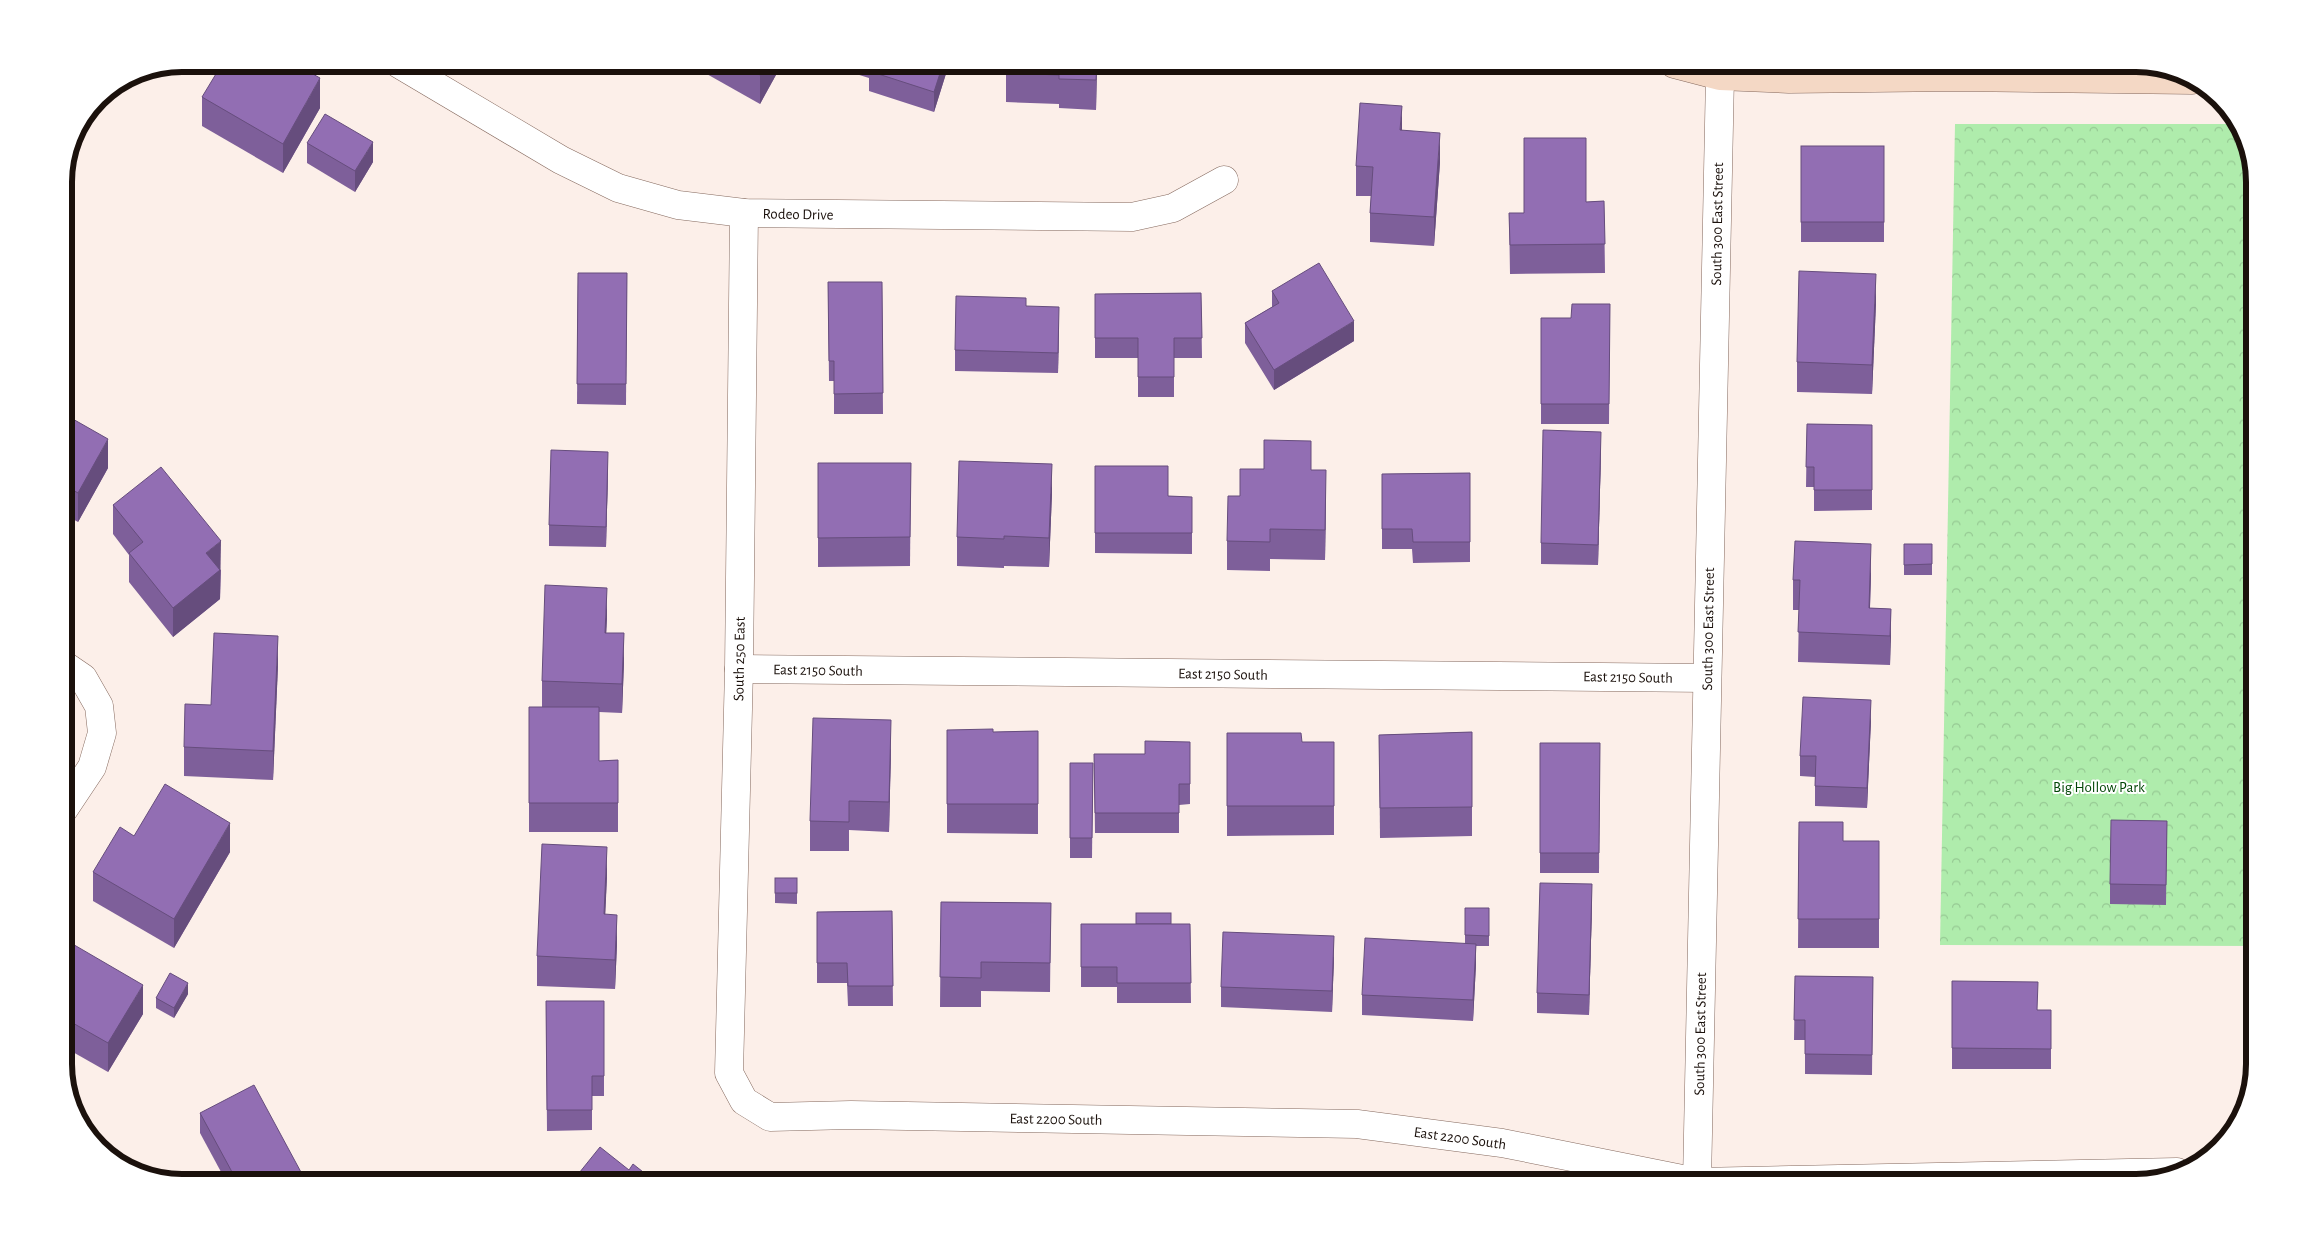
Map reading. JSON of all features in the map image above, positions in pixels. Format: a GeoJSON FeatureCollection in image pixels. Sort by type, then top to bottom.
{"type":"FeatureCollection","features":[{"type":"Feature","properties":{"kind":"street","name":"Rodeo Drive"},"geometry":{"type":"LineString","coordinates":[[414,73],[561,160],[618,188],[678,205],[744,213],[1132,217],[1173,208],[1224,180]]}},
{"type":"Feature","properties":{"kind":"street"},"geometry":{"type":"LineString","coordinates":[[1708,73],[1720,76],[1790,80],[1956,77],[2175,80]]}},
{"type":"Feature","properties":{"kind":"street","name":"South 300 East Street"},"geometry":{"type":"LineString","coordinates":[[1697,1174],[1720,76]]}},
{"type":"Feature","properties":{"kind":"street","name":"South 250 East"},"geometry":{"type":"LineString","coordinates":[[744,213],[739,669],[729,1073],[744,1101]]}},
{"type":"Feature","properties":{"kind":"street","name":"East 2150 South"},"geometry":{"type":"LineString","coordinates":[[739,669],[1707,678]]}},
{"type":"Feature","properties":{"kind":"street"},"geometry":{"type":"LineString","coordinates":[[73,671],[83,678],[99,706],[102,733],[92,767],[73,796]]}},
{"type":"Feature","properties":{"kind":"street","name":"East 2200 South"},"geometry":{"type":"LineString","coordinates":[[744,1101],[770,1117],[851,1115],[1357,1124],[1502,1144],[1656,1174]]}},
{"type":"Feature","properties":{"kind":"street","name":"East 2200 South"},"geometry":{"type":"LineString","coordinates":[[2081,1174],[2157,1172]]}},
{"type":"Feature","properties":{"kind":"green space","name":"Big Hollow Park"},"geometry":{"type":"Polygon","coordinates":[[[1955,124],[2229,124],[2240,147],[2245,175],[2246,946],[1940,945],[1955,124]]]}},
{"type":"Feature","properties":{"kind":"building"},"geometry":{"type":"Polygon","coordinates":[[[217,73],[311,73],[320,78],[283,144],[202,97],[217,73]]]}},
{"type":"Feature","properties":{"kind":"building"},"geometry":{"type":"Polygon","coordinates":[[[875,73],[940,73],[934,92],[875,73]]]}},
{"type":"Feature","properties":{"kind":"building"},"geometry":{"type":"Polygon","coordinates":[[[1006,73],[1096,73],[1096,80],[1059,79],[1059,75],[1006,73]]]}},
{"type":"Feature","properties":{"kind":"building"},"geometry":{"type":"Polygon","coordinates":[[[1360,103],[1402,106],[1400,130],[1440,133],[1434,217],[1370,213],[1373,167],[1356,166],[1360,103]]]}},
{"type":"Feature","properties":{"kind":"building"},"geometry":{"type":"Polygon","coordinates":[[[325,114],[373,142],[355,171],[307,143],[325,114]]]}},
{"type":"Feature","properties":{"kind":"building"},"geometry":{"type":"Polygon","coordinates":[[[1524,138],[1586,138],[1586,202],[1604,201],[1605,244],[1510,245],[1509,213],[1524,213],[1524,138]]]}},
{"type":"Feature","properties":{"kind":"building"},"geometry":{"type":"Polygon","coordinates":[[[1801,146],[1884,146],[1884,222],[1801,222],[1801,146]]]}},
{"type":"Feature","properties":{"kind":"building"},"geometry":{"type":"Polygon","coordinates":[[[1319,263],[1354,321],[1274,370],[1245,323],[1279,303],[1272,291],[1319,263]]]}},
{"type":"Feature","properties":{"kind":"building"},"geometry":{"type":"Polygon","coordinates":[[[1799,271],[1876,274],[1872,365],[1797,362],[1799,271]]]}},
{"type":"Feature","properties":{"kind":"building"},"geometry":{"type":"Polygon","coordinates":[[[578,273],[627,273],[626,384],[577,384],[578,273]]]}},
{"type":"Feature","properties":{"kind":"building"},"geometry":{"type":"Polygon","coordinates":[[[828,282],[882,282],[883,393],[834,394],[834,361],[829,361],[828,282]]]}},
{"type":"Feature","properties":{"kind":"building"},"geometry":{"type":"Polygon","coordinates":[[[1201,293],[1202,338],[1174,338],[1174,377],[1138,377],[1138,338],[1095,338],[1095,294],[1201,293]]]}},
{"type":"Feature","properties":{"kind":"building"},"geometry":{"type":"Polygon","coordinates":[[[956,296],[1026,298],[1026,306],[1059,307],[1058,353],[955,350],[956,296]]]}},
{"type":"Feature","properties":{"kind":"building"},"geometry":{"type":"Polygon","coordinates":[[[1572,304],[1610,304],[1609,404],[1541,404],[1541,318],[1571,318],[1572,304]]]}},
{"type":"Feature","properties":{"kind":"building"},"geometry":{"type":"Polygon","coordinates":[[[73,419],[108,439],[78,493],[73,490],[73,419]]]}},
{"type":"Feature","properties":{"kind":"building"},"geometry":{"type":"Polygon","coordinates":[[[1807,424],[1872,425],[1872,490],[1814,490],[1814,467],[1806,467],[1807,424]]]}},
{"type":"Feature","properties":{"kind":"building"},"geometry":{"type":"Polygon","coordinates":[[[1543,430],[1601,432],[1598,545],[1541,543],[1543,430]]]}},
{"type":"Feature","properties":{"kind":"building"},"geometry":{"type":"Polygon","coordinates":[[[1264,440],[1311,441],[1311,470],[1326,470],[1325,530],[1270,529],[1270,542],[1227,541],[1228,496],[1240,496],[1240,469],[1264,469],[1264,440]]]}},
{"type":"Feature","properties":{"kind":"building"},"geometry":{"type":"Polygon","coordinates":[[[551,450],[608,452],[606,527],[549,525],[551,450]]]}},
{"type":"Feature","properties":{"kind":"building"},"geometry":{"type":"Polygon","coordinates":[[[959,461],[1052,464],[1049,538],[1004,536],[1004,539],[957,537],[959,461]]]}},
{"type":"Feature","properties":{"kind":"building"},"geometry":{"type":"Polygon","coordinates":[[[818,463],[911,463],[910,537],[818,538],[818,463]]]}},
{"type":"Feature","properties":{"kind":"building"},"geometry":{"type":"Polygon","coordinates":[[[1095,466],[1168,466],[1168,496],[1192,497],[1192,533],[1095,533],[1095,466]]]}},
{"type":"Feature","properties":{"kind":"building"},"geometry":{"type":"Polygon","coordinates":[[[161,467],[221,541],[206,553],[220,570],[173,608],[129,553],[143,542],[113,505],[161,467]]]}},
{"type":"Feature","properties":{"kind":"building"},"geometry":{"type":"Polygon","coordinates":[[[1470,473],[1470,542],[1413,542],[1412,529],[1382,529],[1382,474],[1470,473]]]}},
{"type":"Feature","properties":{"kind":"building"},"geometry":{"type":"Polygon","coordinates":[[[1795,541],[1871,544],[1869,608],[1891,609],[1890,636],[1798,632],[1800,580],[1793,580],[1795,541]]]}},
{"type":"Feature","properties":{"kind":"building"},"geometry":{"type":"Polygon","coordinates":[[[1904,544],[1932,544],[1932,564],[1904,565],[1904,544]]]}},
{"type":"Feature","properties":{"kind":"building"},"geometry":{"type":"Polygon","coordinates":[[[545,585],[607,588],[605,633],[624,633],[622,684],[542,681],[545,585]]]}},
{"type":"Feature","properties":{"kind":"building"},"geometry":{"type":"Polygon","coordinates":[[[214,633],[278,636],[273,751],[184,747],[185,704],[211,705],[214,633]]]}},
{"type":"Feature","properties":{"kind":"building"},"geometry":{"type":"Polygon","coordinates":[[[1803,697],[1871,700],[1867,788],[1815,786],[1816,756],[1800,756],[1803,697]]]}},
{"type":"Feature","properties":{"kind":"building"},"geometry":{"type":"Polygon","coordinates":[[[529,707],[599,707],[599,761],[618,760],[618,803],[529,803],[529,707]]]}},
{"type":"Feature","properties":{"kind":"building"},"geometry":{"type":"Polygon","coordinates":[[[813,718],[891,720],[889,802],[849,801],[849,822],[810,821],[813,718]]]}},
{"type":"Feature","properties":{"kind":"building"},"geometry":{"type":"Polygon","coordinates":[[[993,729],[993,732],[1038,731],[1038,804],[947,804],[947,730],[993,729]]]}},
{"type":"Feature","properties":{"kind":"building"},"geometry":{"type":"Polygon","coordinates":[[[1472,732],[1472,807],[1380,808],[1379,735],[1472,732]]]}},
{"type":"Feature","properties":{"kind":"building"},"geometry":{"type":"Polygon","coordinates":[[[1227,733],[1301,733],[1302,742],[1334,742],[1334,806],[1227,806],[1227,733]]]}},
{"type":"Feature","properties":{"kind":"building"},"geometry":{"type":"Polygon","coordinates":[[[1145,741],[1190,742],[1190,784],[1179,784],[1179,813],[1095,813],[1094,754],[1145,754],[1145,741]]]}},
{"type":"Feature","properties":{"kind":"building"},"geometry":{"type":"Polygon","coordinates":[[[1540,743],[1600,743],[1599,853],[1540,853],[1540,743]]]}},
{"type":"Feature","properties":{"kind":"building"},"geometry":{"type":"Polygon","coordinates":[[[1070,763],[1093,763],[1092,838],[1070,838],[1070,763]]]}},
{"type":"Feature","properties":{"kind":"building"},"geometry":{"type":"Polygon","coordinates":[[[165,784],[230,823],[174,919],[93,872],[120,827],[134,836],[165,784]]]}},
{"type":"Feature","properties":{"kind":"building"},"geometry":{"type":"Polygon","coordinates":[[[2111,820],[2167,821],[2166,885],[2110,884],[2111,820]]]}},
{"type":"Feature","properties":{"kind":"building"},"geometry":{"type":"Polygon","coordinates":[[[1799,822],[1843,822],[1843,841],[1879,841],[1879,919],[1798,919],[1799,822]]]}},
{"type":"Feature","properties":{"kind":"building"},"geometry":{"type":"Polygon","coordinates":[[[542,844],[607,847],[604,914],[617,915],[615,960],[537,956],[542,844]]]}},
{"type":"Feature","properties":{"kind":"building"},"geometry":{"type":"Polygon","coordinates":[[[775,878],[797,878],[797,893],[775,893],[775,878]]]}},
{"type":"Feature","properties":{"kind":"building"},"geometry":{"type":"Polygon","coordinates":[[[1540,883],[1592,884],[1589,995],[1537,993],[1540,883]]]}},
{"type":"Feature","properties":{"kind":"building"},"geometry":{"type":"Polygon","coordinates":[[[941,902],[1051,903],[1050,963],[981,962],[981,978],[940,977],[941,902]]]}},
{"type":"Feature","properties":{"kind":"building"},"geometry":{"type":"Polygon","coordinates":[[[1465,908],[1489,908],[1489,936],[1465,935],[1465,908]]]}},
{"type":"Feature","properties":{"kind":"building"},"geometry":{"type":"Polygon","coordinates":[[[892,911],[893,986],[848,986],[847,963],[817,963],[817,912],[892,911]]]}},
{"type":"Feature","properties":{"kind":"building"},"geometry":{"type":"Polygon","coordinates":[[[1136,913],[1171,913],[1171,924],[1136,924],[1136,913]]]}},
{"type":"Feature","properties":{"kind":"building"},"geometry":{"type":"Polygon","coordinates":[[[1081,924],[1190,924],[1191,983],[1117,983],[1117,967],[1081,967],[1081,924]]]}},
{"type":"Feature","properties":{"kind":"building"},"geometry":{"type":"Polygon","coordinates":[[[1223,932],[1334,936],[1332,991],[1221,987],[1223,932]]]}},
{"type":"Feature","properties":{"kind":"building"},"geometry":{"type":"Polygon","coordinates":[[[1365,938],[1476,944],[1473,1000],[1362,995],[1365,938]]]}},
{"type":"Feature","properties":{"kind":"building"},"geometry":{"type":"Polygon","coordinates":[[[73,944],[143,985],[108,1043],[73,1023],[73,944]]]}},
{"type":"Feature","properties":{"kind":"building"},"geometry":{"type":"Polygon","coordinates":[[[170,973],[188,983],[174,1008],[156,998],[170,973]]]}},
{"type":"Feature","properties":{"kind":"building"},"geometry":{"type":"Polygon","coordinates":[[[1795,976],[1873,977],[1872,1055],[1805,1054],[1805,1020],[1794,1020],[1795,976]]]}},
{"type":"Feature","properties":{"kind":"building"},"geometry":{"type":"Polygon","coordinates":[[[1952,981],[2038,982],[2037,1010],[2051,1010],[2051,1049],[1952,1048],[1952,981]]]}},
{"type":"Feature","properties":{"kind":"building"},"geometry":{"type":"Polygon","coordinates":[[[546,1001],[604,1001],[604,1076],[592,1076],[592,1110],[547,1110],[546,1001]]]}},
{"type":"Feature","properties":{"kind":"building"},"geometry":{"type":"Polygon","coordinates":[[[254,1085],[302,1174],[233,1174],[200,1113],[254,1085]]]}},
{"type":"Feature","properties":{"kind":"building"},"geometry":{"type":"Polygon","coordinates":[[[600,1147],[629,1170],[633,1164],[646,1174],[578,1174],[600,1147]]]}}]}
